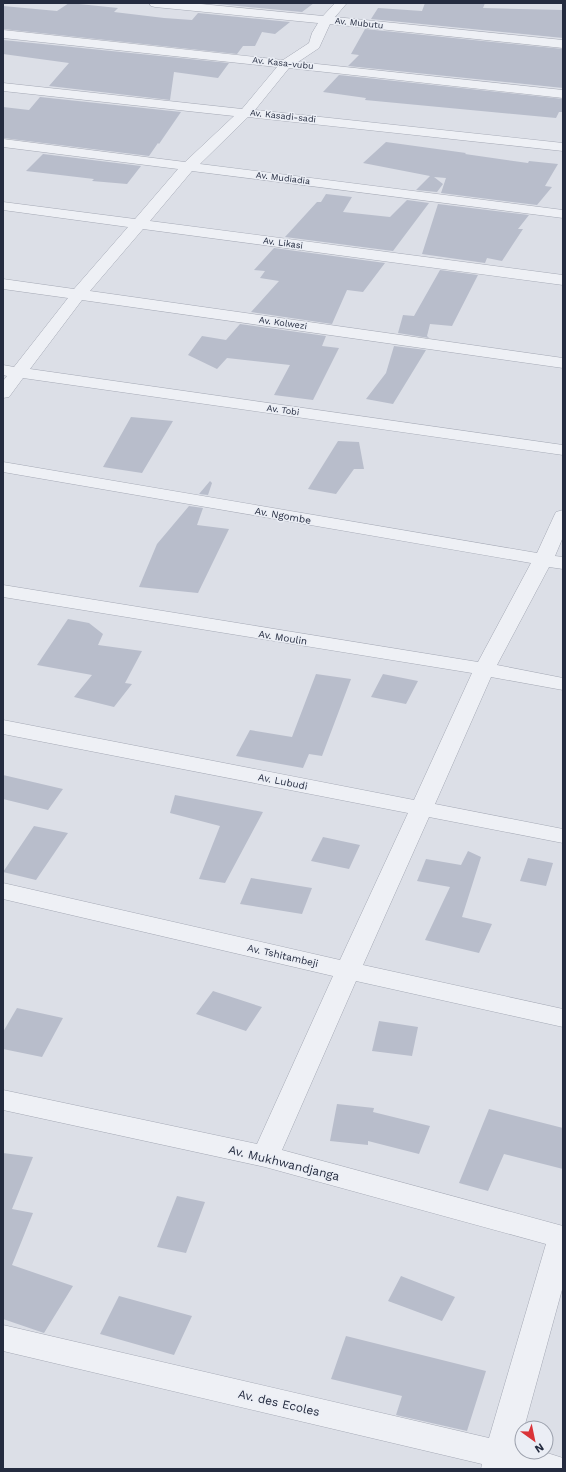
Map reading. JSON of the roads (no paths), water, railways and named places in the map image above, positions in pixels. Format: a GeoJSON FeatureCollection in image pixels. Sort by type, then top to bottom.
{"type":"FeatureCollection","features":[{"type":"Feature","properties":{"kind":"street","name":"Av. Mubutu"},"geometry":{"type":"LineString","coordinates":[[154,3],[563,44]]}},
{"type":"Feature","properties":{"kind":"street"},"geometry":{"type":"LineString","coordinates":[[3,393],[11,372],[189,166],[246,112],[287,63],[315,45],[316,37],[326,20],[341,3]]}},
{"type":"Feature","properties":{"kind":"street","name":"Av. Kasa-vubu"},"geometry":{"type":"LineString","coordinates":[[3,34],[287,63],[563,94]]}},
{"type":"Feature","properties":{"kind":"street","name":"Av. Kasadi-sadi"},"geometry":{"type":"LineString","coordinates":[[3,87],[563,147]]}},
{"type":"Feature","properties":{"kind":"street","name":"Av. Mudiadia"},"geometry":{"type":"LineString","coordinates":[[3,142],[563,214]]}},
{"type":"Feature","properties":{"kind":"street","name":"Av. Likasi"},"geometry":{"type":"LineString","coordinates":[[3,206],[563,280]]}},
{"type":"Feature","properties":{"kind":"street","name":"Av. Kolwezi"},"geometry":{"type":"LineString","coordinates":[[3,284],[563,363]]}},
{"type":"Feature","properties":{"kind":"street","name":"Av. Tobi"},"geometry":{"type":"LineString","coordinates":[[11,372],[563,450]]}},
{"type":"Feature","properties":{"kind":"street","name":"Av. Ngombe"},"geometry":{"type":"LineString","coordinates":[[3,468],[553,562]]}},
{"type":"Feature","properties":{"kind":"street"},"geometry":{"type":"LineString","coordinates":[[265,1156],[350,971],[484,669],[553,562],[563,516]]}},
{"type":"Feature","properties":{"kind":"street","name":"Av. Moulin"},"geometry":{"type":"LineString","coordinates":[[3,591],[484,669],[563,684]]}},
{"type":"Feature","properties":{"kind":"street","name":"Av. Lubudi"},"geometry":{"type":"LineString","coordinates":[[3,727],[563,836]]}},
{"type":"Feature","properties":{"kind":"street","name":"Av. Tshitambeji"},"geometry":{"type":"LineString","coordinates":[[3,891],[350,971],[563,1018]]}},
{"type":"Feature","properties":{"kind":"street","name":"Av. Mukhwandjanga"},"geometry":{"type":"LineString","coordinates":[[3,1100],[265,1156],[562,1237]]}},
{"type":"Feature","properties":{"kind":"street"},"geometry":{"type":"LineString","coordinates":[[498,1462],[562,1237]]}},
{"type":"Feature","properties":{"kind":"street","name":"Av. des Ecoles"},"geometry":{"type":"LineString","coordinates":[[3,1338],[498,1462],[555,1469]]}}]}
